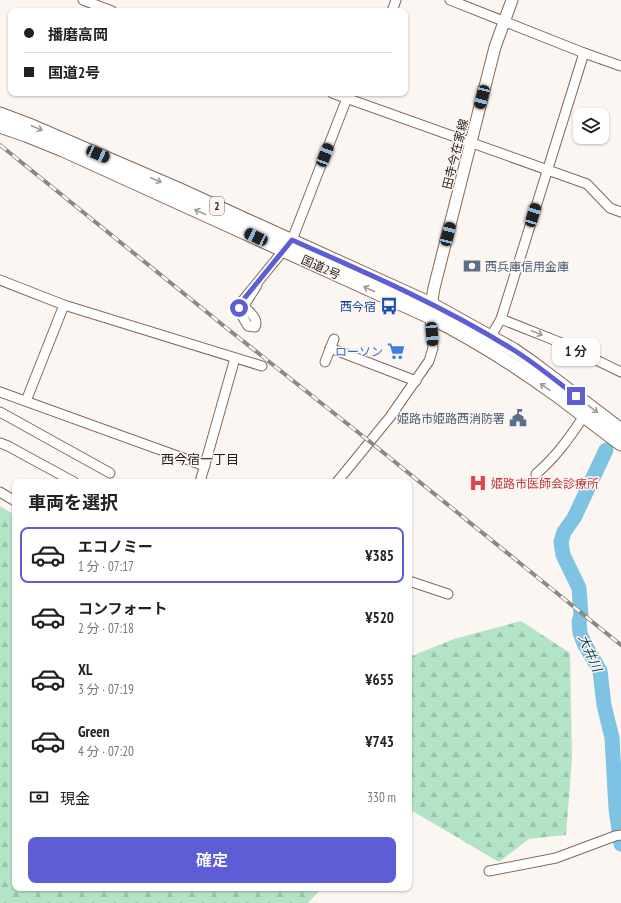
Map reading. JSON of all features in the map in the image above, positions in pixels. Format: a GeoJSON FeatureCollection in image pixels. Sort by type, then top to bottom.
{"type":"FeatureCollection","features":[{"type":"Feature","properties":{"kind":"highway","name":"国道2号"},"geometry":{"type":"LineString","coordinates":[[0,114],[44,131],[288,245],[491,336],[534,364],[621,430]]}},
{"type":"Feature","properties":{"kind":"highway","name":"国道2号"},"geometry":{"type":"LineString","coordinates":[[0,126],[63,150],[288,245]]}},
{"type":"Feature","properties":{"kind":"highway","name":"国道2号"},"geometry":{"type":"LineString","coordinates":[[431,310],[555,394],[621,444]]}},
{"type":"Feature","properties":{"kind":"main road","name":"田寺今在家線"},"geometry":{"type":"LineString","coordinates":[[431,310],[434,288],[495,47],[512,0]]}},
{"type":"Feature","properties":{"kind":"street"},"geometry":{"type":"LineString","coordinates":[[82,0],[104,8]]}},
{"type":"Feature","properties":{"kind":"street"},"geometry":{"type":"LineString","coordinates":[[450,0],[621,66]]}},
{"type":"Feature","properties":{"kind":"street"},"geometry":{"type":"LineString","coordinates":[[491,336],[501,319],[584,53]]}},
{"type":"Feature","properties":{"kind":"street"},"geometry":{"type":"LineString","coordinates":[[256,285],[288,245],[348,96],[471,143],[587,184],[610,208],[621,212]]}},
{"type":"Feature","properties":{"kind":"street"},"geometry":{"type":"LineString","coordinates":[[0,280],[64,305],[262,366]]}},
{"type":"Feature","properties":{"kind":"street"},"geometry":{"type":"LineString","coordinates":[[26,401],[64,305]]}},
{"type":"Feature","properties":{"kind":"street"},"geometry":{"type":"LineString","coordinates":[[338,479],[390,417],[429,361],[433,348],[431,310]]}},
{"type":"Feature","properties":{"kind":"street"},"geometry":{"type":"LineString","coordinates":[[501,319],[559,342],[621,372]]}},
{"type":"Feature","properties":{"kind":"street"},"geometry":{"type":"LineString","coordinates":[[325,362],[334,339]]}},
{"type":"Feature","properties":{"kind":"street"},"geometry":{"type":"LineString","coordinates":[[330,348],[416,381]]}},
{"type":"Feature","properties":{"kind":"street"},"geometry":{"type":"LineString","coordinates":[[201,479],[235,358]]}},
{"type":"Feature","properties":{"kind":"street"},"geometry":{"type":"LineString","coordinates":[[0,392],[205,466]]}},
{"type":"Feature","properties":{"kind":"street"},"geometry":{"type":"LineString","coordinates":[[0,412],[110,473]]}},
{"type":"Feature","properties":{"kind":"street"},"geometry":{"type":"LineString","coordinates":[[536,474],[559,452],[584,416]]}},
{"type":"Feature","properties":{"kind":"street"},"geometry":{"type":"LineString","coordinates":[[0,444],[8,446],[68,479]]}},
{"type":"Feature","properties":{"kind":"street"},"geometry":{"type":"LineString","coordinates":[[0,492],[12,499]]}},
{"type":"Feature","properties":{"kind":"street"},"geometry":{"type":"LineString","coordinates":[[412,582],[448,594]]}},
{"type":"Feature","properties":{"kind":"street"},"geometry":{"type":"LineString","coordinates":[[489,871],[556,858],[618,836]]}},
{"type":"Feature","properties":{"kind":"green space"},"geometry":{"type":"Polygon","coordinates":[[[0,506],[12,513],[12,891],[319,891],[308,903],[0,903],[0,506]]]}},
{"type":"Feature","properties":{"kind":"green space"},"geometry":{"type":"Polygon","coordinates":[[[521,621],[570,653],[572,759],[566,835],[529,839],[499,862],[412,811],[412,656],[454,639],[521,621]]]}},
{"type":"Feature","properties":{"kind":"waterway","name":"大井川"},"geometry":{"type":"LineString","coordinates":[[606,450],[574,518],[564,532],[561,542],[563,555],[579,588],[581,615],[579,622],[580,633],[600,671],[604,705],[612,738],[616,809],[621,844]]}},
{"type":"Feature","properties":{"kind":"railway"},"geometry":{"type":"LineString","coordinates":[[0,145],[621,645]]}},
{"type":"Feature","properties":{"kind":"place","name":"西兵庫信用金庫"},"geometry":{"type":"Point","coordinates":[472,266]}},
{"type":"Feature","properties":{"kind":"place","name":"西今宿"},"geometry":{"type":"Point","coordinates":[389,306]}},
{"type":"Feature","properties":{"kind":"place","name":"ローソン"},"geometry":{"type":"Point","coordinates":[396,351]}},
{"type":"Feature","properties":{"kind":"place","name":"姫路市姫路西消防署"},"geometry":{"type":"Point","coordinates":[518,418]}},
{"type":"Feature","properties":{"kind":"place","name":"姫路市医師会診療所"},"geometry":{"type":"Point","coordinates":[478,483]}},
{"type":"Feature","properties":{"kind":"district","name":"西今宿一丁目"},"geometry":{"type":"Point","coordinates":[200,459]}},
{"type":"Feature","properties":{"kind":"route"},"geometry":{"type":"LineString","coordinates":[[239,308],[239,305],[292,240],[358,269],[431,304],[491,336],[534,364],[576,396]]}}]}
